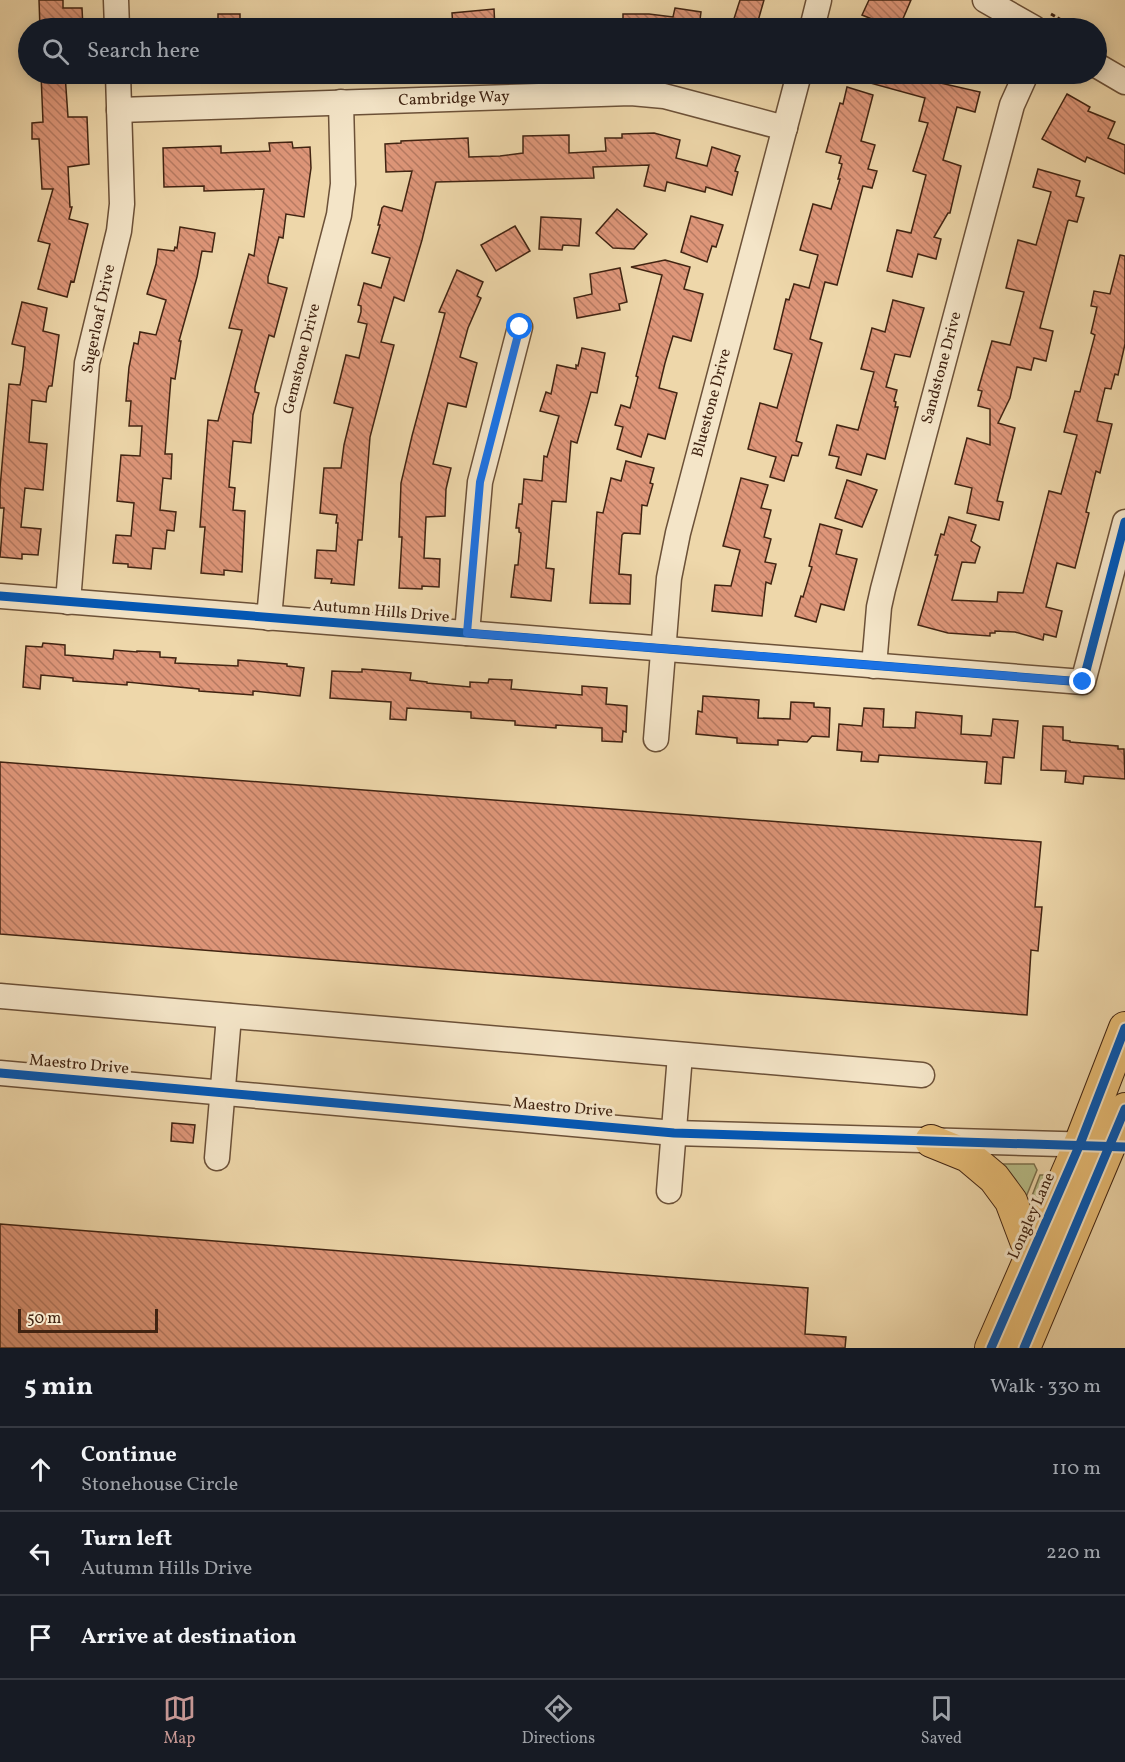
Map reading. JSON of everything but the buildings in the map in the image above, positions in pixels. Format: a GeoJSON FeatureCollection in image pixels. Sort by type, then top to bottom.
{"type":"FeatureCollection","features":[{"type":"Feature","properties":{"kind":"main road","name":"Longley Lane"},"geometry":{"type":"LineString","coordinates":[[1024,1348],[1105,1146],[1125,1028]]}},
{"type":"Feature","properties":{"kind":"main road","name":"Longley Lane"},"geometry":{"type":"LineString","coordinates":[[990,1348],[1031,1254],[1105,1146],[1125,1109]]}},
{"type":"Feature","properties":{"kind":"main road"},"geometry":{"type":"LineString","coordinates":[[931,1141],[968,1156],[994,1178],[1011,1202],[1031,1254]]}},
{"type":"Feature","properties":{"kind":"street"},"geometry":{"type":"LineString","coordinates":[[116,0],[117,18]]}},
{"type":"Feature","properties":{"kind":"street"},"geometry":{"type":"LineString","coordinates":[[814,18],[819,0]]}},
{"type":"Feature","properties":{"kind":"street"},"geometry":{"type":"LineString","coordinates":[[985,0],[1016,18]]}},
{"type":"Feature","properties":{"kind":"street"},"geometry":{"type":"LineString","coordinates":[[1107,71],[1125,82]]}},
{"type":"Feature","properties":{"kind":"street","name":"Sugerloaf Drive"},"geometry":{"type":"LineString","coordinates":[[68,602],[87,363],[119,231],[122,204],[118,84]]}},
{"type":"Feature","properties":{"kind":"street","name":"Bluestone Drive"},"geometry":{"type":"LineString","coordinates":[[656,739],[669,578],[678,532],[797,84]]}},
{"type":"Feature","properties":{"kind":"street","name":"Sandstone Drive"},"geometry":{"type":"LineString","coordinates":[[874,666],[879,607],[883,590],[1012,105],[1021,84]]}},
{"type":"Feature","properties":{"kind":"street","name":"Cambridge Way"},"geometry":{"type":"LineString","coordinates":[[119,110],[631,93],[664,96],[785,128]]}},
{"type":"Feature","properties":{"kind":"street","name":"Gemstone Drive"},"geometry":{"type":"LineString","coordinates":[[269,618],[288,410],[339,215],[343,184],[341,102]]}},
{"type":"Feature","properties":{"kind":"street"},"geometry":{"type":"LineString","coordinates":[[467,633],[480,482],[520,327]]}},
{"type":"Feature","properties":{"kind":"street","name":"Autumn Hills Drive"},"geometry":{"type":"LineString","coordinates":[[0,596],[1083,682],[1125,522]]}},
{"type":"Feature","properties":{"kind":"street"},"geometry":{"type":"LineString","coordinates":[[0,996],[922,1076]]}},
{"type":"Feature","properties":{"kind":"street"},"geometry":{"type":"LineString","coordinates":[[217,1158],[229,1016]]}},
{"type":"Feature","properties":{"kind":"street"},"geometry":{"type":"LineString","coordinates":[[669,1191],[680,1055]]}},
{"type":"Feature","properties":{"kind":"street","name":"Maestro Drive"},"geometry":{"type":"LineString","coordinates":[[0,1073],[674,1133],[1105,1146]]}},
{"type":"Feature","properties":{"kind":"green space"},"geometry":{"type":"Polygon","coordinates":[[[1000,1164],[1034,1164],[1037,1170],[1026,1197],[1000,1164]]]}},
{"type":"Feature","properties":{"kind":"green space"},"geometry":{"type":"Polygon","coordinates":[[[1040,1175],[1050,1175],[1031,1225],[1027,1209],[1040,1175]]]}},
{"type":"Feature","properties":{"kind":"cycle path"},"geometry":{"type":"LineString","coordinates":[[0,596],[1083,682],[1125,522]]}},
{"type":"Feature","properties":{"kind":"cycle path"},"geometry":{"type":"LineString","coordinates":[[991,1348],[1080,1144],[1125,1028]]}},
{"type":"Feature","properties":{"kind":"cycle path"},"geometry":{"type":"LineString","coordinates":[[0,1073],[674,1133],[1125,1147]]}},
{"type":"Feature","properties":{"kind":"cycle path"},"geometry":{"type":"LineString","coordinates":[[1024,1348],[1125,1109]]}},
{"type":"Feature","properties":{"kind":"route"},"geometry":{"type":"LineString","coordinates":[[520,327],[480,482],[467,633],[1083,682]]}}]}
